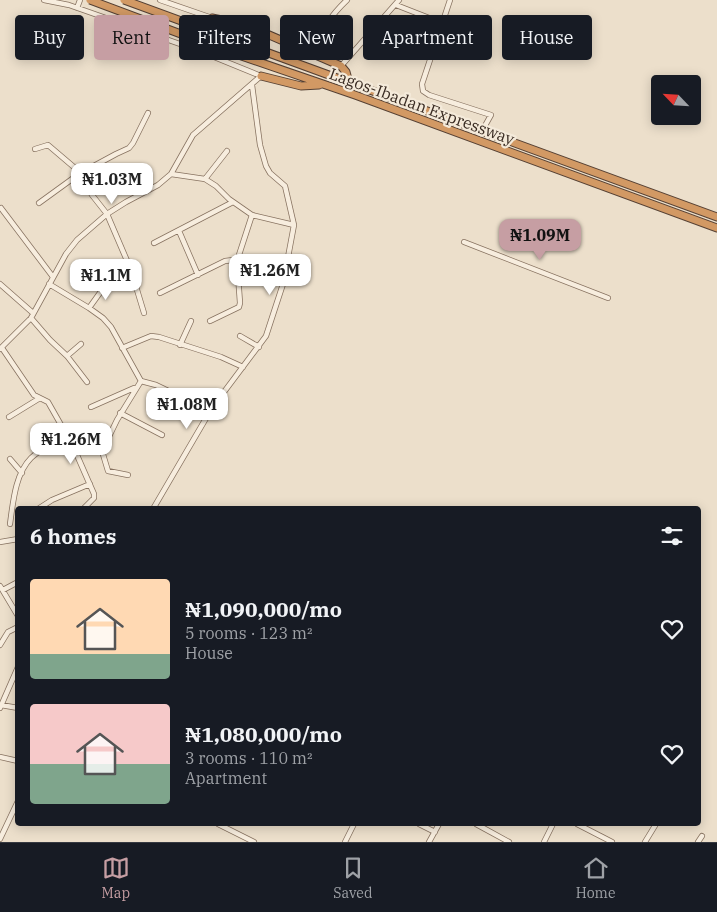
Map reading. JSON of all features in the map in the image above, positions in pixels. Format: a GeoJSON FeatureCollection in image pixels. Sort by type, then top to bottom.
{"type":"FeatureCollection","features":[{"type":"Feature","properties":{"kind":"highway","name":"Lagos-Ibadan Expressway"},"geometry":{"type":"LineString","coordinates":[[90,0],[717,228]]}},
{"type":"Feature","properties":{"kind":"highway","name":"Lagos-Ibadan Expressway"},"geometry":{"type":"LineString","coordinates":[[124,0],[717,217]]}},
{"type":"Feature","properties":{"kind":"highway"},"geometry":{"type":"LineString","coordinates":[[327,60],[341,66],[346,72],[349,83]]}},
{"type":"Feature","properties":{"kind":"highway"},"geometry":{"type":"LineString","coordinates":[[261,76],[301,86],[323,85]]}},
{"type":"Feature","properties":{"kind":"street"},"geometry":{"type":"LineString","coordinates":[[44,0],[77,8],[179,44]]}},
{"type":"Feature","properties":{"kind":"street"},"geometry":{"type":"LineString","coordinates":[[77,8],[80,0]]}},
{"type":"Feature","properties":{"kind":"street"},"geometry":{"type":"LineString","coordinates":[[160,0],[203,15]]}},
{"type":"Feature","properties":{"kind":"street"},"geometry":{"type":"LineString","coordinates":[[332,15],[347,0]]}},
{"type":"Feature","properties":{"kind":"street"},"geometry":{"type":"LineString","coordinates":[[341,66],[399,0]]}},
{"type":"Feature","properties":{"kind":"street"},"geometry":{"type":"LineString","coordinates":[[445,15],[450,0]]}},
{"type":"Feature","properties":{"kind":"street"},"geometry":{"type":"LineString","coordinates":[[396,5],[422,15]]}},
{"type":"Feature","properties":{"kind":"street"},"geometry":{"type":"LineString","coordinates":[[86,506],[94,498],[90,484],[68,437],[48,402],[34,395],[1,348],[32,315],[66,254],[77,240],[107,214],[158,185],[171,174],[193,135],[261,76],[222,60]]}},
{"type":"Feature","properties":{"kind":"street"},"geometry":{"type":"LineString","coordinates":[[430,60],[422,84],[423,91],[429,95],[491,114],[482,131]]}},
{"type":"Feature","properties":{"kind":"street"},"geometry":{"type":"LineString","coordinates":[[155,506],[212,408],[266,336],[285,275],[294,225],[285,186],[270,173],[266,166],[260,145],[252,85]]}},
{"type":"Feature","properties":{"kind":"street"},"geometry":{"type":"LineString","coordinates":[[39,203],[79,174],[129,148],[148,112]]}},
{"type":"Feature","properties":{"kind":"street"},"geometry":{"type":"LineString","coordinates":[[35,149],[48,145],[59,156],[67,160],[107,214],[131,270],[144,313]]}},
{"type":"Feature","properties":{"kind":"street"},"geometry":{"type":"LineString","coordinates":[[204,179],[228,151]]}},
{"type":"Feature","properties":{"kind":"street"},"geometry":{"type":"LineString","coordinates":[[171,174],[204,179],[216,186],[233,202],[252,215],[294,225]]}},
{"type":"Feature","properties":{"kind":"street"},"geometry":{"type":"LineString","coordinates":[[154,243],[233,202]]}},
{"type":"Feature","properties":{"kind":"street"},"geometry":{"type":"LineString","coordinates":[[1,208],[53,277]]}},
{"type":"Feature","properties":{"kind":"street"},"geometry":{"type":"LineString","coordinates":[[210,321],[239,308],[236,261],[252,215]]}},
{"type":"Feature","properties":{"kind":"street"},"geometry":{"type":"LineString","coordinates":[[179,231],[198,275]]}},
{"type":"Feature","properties":{"kind":"street"},"geometry":{"type":"LineString","coordinates":[[464,242],[608,298]]}},
{"type":"Feature","properties":{"kind":"street"},"geometry":{"type":"LineString","coordinates":[[160,293],[225,261],[236,261],[285,275]]}},
{"type":"Feature","properties":{"kind":"street"},"geometry":{"type":"LineString","coordinates":[[89,308],[107,283]]}},
{"type":"Feature","properties":{"kind":"street"},"geometry":{"type":"LineString","coordinates":[[0,284],[32,315],[50,340],[67,356],[87,382]]}},
{"type":"Feature","properties":{"kind":"street"},"geometry":{"type":"LineString","coordinates":[[49,284],[103,318],[112,328],[141,381],[156,385],[185,399]]}},
{"type":"Feature","properties":{"kind":"street"},"geometry":{"type":"LineString","coordinates":[[180,345],[191,321]]}},
{"type":"Feature","properties":{"kind":"street"},"geometry":{"type":"LineString","coordinates":[[122,348],[151,336],[159,337],[221,357],[244,367]]}},
{"type":"Feature","properties":{"kind":"street"},"geometry":{"type":"LineString","coordinates":[[240,336],[259,346]]}},
{"type":"Feature","properties":{"kind":"street"},"geometry":{"type":"LineString","coordinates":[[67,356],[81,344]]}},
{"type":"Feature","properties":{"kind":"street"},"geometry":{"type":"LineString","coordinates":[[128,475],[108,471],[102,451],[120,414],[141,381]]}},
{"type":"Feature","properties":{"kind":"street"},"geometry":{"type":"LineString","coordinates":[[91,406],[136,387]]}},
{"type":"Feature","properties":{"kind":"street"},"geometry":{"type":"LineString","coordinates":[[9,417],[41,398]]}},
{"type":"Feature","properties":{"kind":"street"},"geometry":{"type":"LineString","coordinates":[[120,414],[162,435]]}},
{"type":"Feature","properties":{"kind":"street"},"geometry":{"type":"LineString","coordinates":[[10,524],[14,498],[22,473],[31,458],[41,450],[68,437]]}},
{"type":"Feature","properties":{"kind":"street"},"geometry":{"type":"LineString","coordinates":[[10,459],[22,473]]}},
{"type":"Feature","properties":{"kind":"street"},"geometry":{"type":"LineString","coordinates":[[42,506],[90,484]]}},
{"type":"Feature","properties":{"kind":"street"},"geometry":{"type":"LineString","coordinates":[[0,542],[15,540]]}},
{"type":"Feature","properties":{"kind":"street"},"geometry":{"type":"LineString","coordinates":[[15,583],[1,588],[15,611]]}},
{"type":"Feature","properties":{"kind":"street"},"geometry":{"type":"LineString","coordinates":[[0,645],[8,632],[15,628]]}},
{"type":"Feature","properties":{"kind":"street"},"geometry":{"type":"LineString","coordinates":[[15,674],[1,706],[15,708]]}},
{"type":"Feature","properties":{"kind":"street"},"geometry":{"type":"LineString","coordinates":[[0,757],[15,760]]}},
{"type":"Feature","properties":{"kind":"street"},"geometry":{"type":"LineString","coordinates":[[0,839],[15,808]]}},
{"type":"Feature","properties":{"kind":"street"},"geometry":{"type":"LineString","coordinates":[[222,826],[254,842]]}},
{"type":"Feature","properties":{"kind":"street"},"geometry":{"type":"LineString","coordinates":[[345,842],[353,826]]}},
{"type":"Feature","properties":{"kind":"street"},"geometry":{"type":"LineString","coordinates":[[423,826],[435,832]]}},
{"type":"Feature","properties":{"kind":"street"},"geometry":{"type":"LineString","coordinates":[[430,842],[439,826]]}},
{"type":"Feature","properties":{"kind":"street"},"geometry":{"type":"LineString","coordinates":[[480,826],[509,842]]}},
{"type":"Feature","properties":{"kind":"street"},"geometry":{"type":"LineString","coordinates":[[544,842],[552,826]]}},
{"type":"Feature","properties":{"kind":"street"},"geometry":{"type":"LineString","coordinates":[[580,826],[612,842]]}},
{"type":"Feature","properties":{"kind":"street"},"geometry":{"type":"LineString","coordinates":[[645,842],[655,826]]}},
{"type":"Feature","properties":{"kind":"street"},"geometry":{"type":"LineString","coordinates":[[698,842],[702,836]]}}]}
